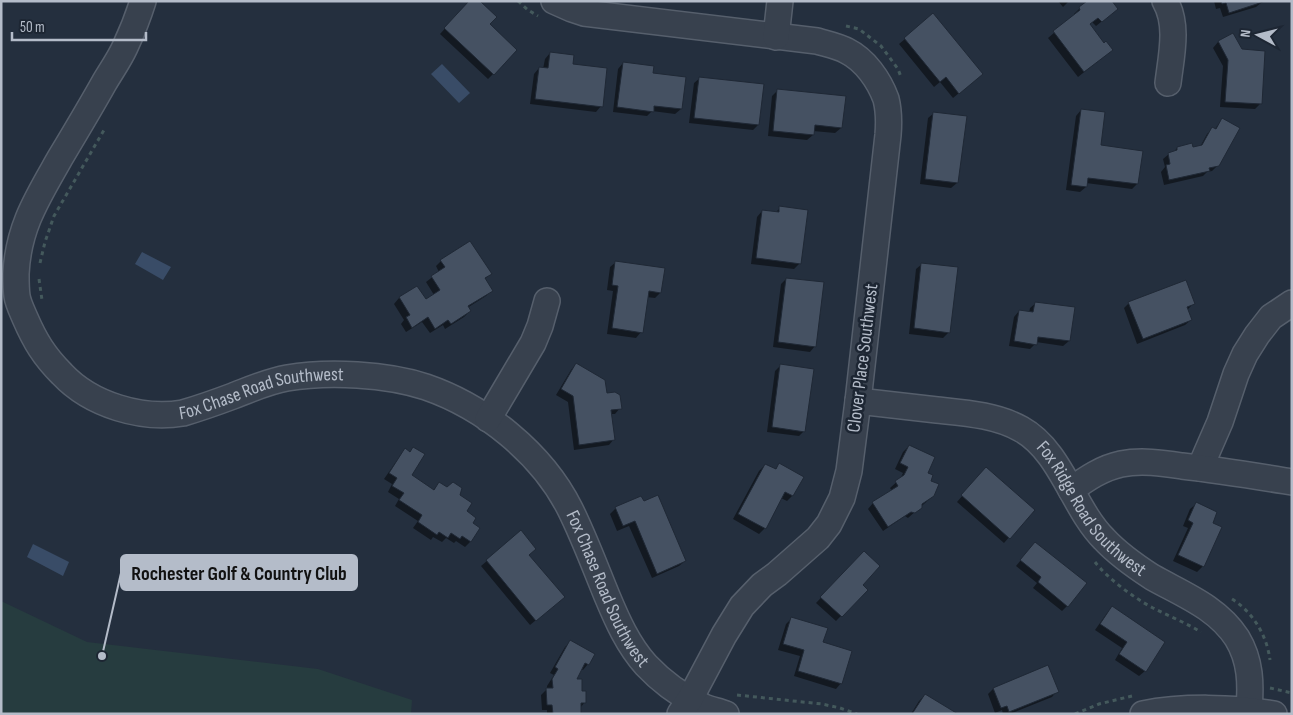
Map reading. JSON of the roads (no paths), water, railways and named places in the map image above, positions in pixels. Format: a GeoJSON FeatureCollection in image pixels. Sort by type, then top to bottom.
{"type":"FeatureCollection","features":[{"type":"Feature","properties":{"kind":"street","name":"Fox Chase Road Southwest"},"geometry":{"type":"LineString","coordinates":[[143,1],[125,48],[40,193],[21,236],[17,264],[17,297],[34,338],[52,364],[79,389],[91,396],[121,408],[150,415],[183,413],[256,387],[285,378],[303,375],[335,374],[395,379],[443,394],[488,419],[511,436],[524,447],[547,473],[570,509],[614,612],[629,641],[641,658],[673,688],[685,706],[705,707],[727,703]]}},
{"type":"Feature","properties":{"kind":"street","name":"Clover Place Southwest"},"geometry":{"type":"LineString","coordinates":[[554,1],[584,13],[817,41],[833,45],[848,51],[861,60],[879,84],[886,100],[889,117],[888,135],[858,401],[847,477],[842,498],[834,516],[818,538],[762,585],[742,606],[685,706]]}},
{"type":"Feature","properties":{"kind":"street"},"geometry":{"type":"LineString","coordinates":[[776,37],[780,1]]}},
{"type":"Feature","properties":{"kind":"street"},"geometry":{"type":"LineString","coordinates":[[1165,1],[1172,18],[1173,34],[1168,83]]}},
{"type":"Feature","properties":{"kind":"street"},"geometry":{"type":"LineString","coordinates":[[488,419],[533,343],[540,326],[546,301]]}},
{"type":"Feature","properties":{"kind":"street"},"geometry":{"type":"LineString","coordinates":[[1200,468],[1220,422],[1236,374],[1245,354],[1257,335],[1272,317],[1292,303]]}},
{"type":"Feature","properties":{"kind":"street","name":"Fox Ridge Road Southwest"},"geometry":{"type":"LineString","coordinates":[[858,401],[995,418],[1007,422],[1033,436],[1051,457],[1091,524],[1103,538],[1117,551],[1151,576],[1200,603],[1226,623],[1236,637],[1247,660],[1250,688],[1264,713]]}},
{"type":"Feature","properties":{"kind":"street"},"geometry":{"type":"LineString","coordinates":[[1071,490],[1088,477],[1120,464],[1153,462],[1292,482]]}},
{"type":"Feature","properties":{"kind":"street"},"geometry":{"type":"LineString","coordinates":[[1143,714],[1193,709],[1264,713]]}},
{"type":"Feature","properties":{"kind":"water"},"geometry":{"type":"Polygon","coordinates":[[[442,64],[470,93],[459,103],[431,74],[442,64]]]}},
{"type":"Feature","properties":{"kind":"water"},"geometry":{"type":"Polygon","coordinates":[[[142,252],[171,267],[163,280],[135,264],[142,252]]]}},
{"type":"Feature","properties":{"kind":"water"},"geometry":{"type":"Polygon","coordinates":[[[33,544],[69,562],[63,576],[27,557],[33,544]]]}},
{"type":"Feature","properties":{"kind":"place","name":"Rochester Golf & Country Club"},"geometry":{"type":"Point","coordinates":[102,656]}}]}
